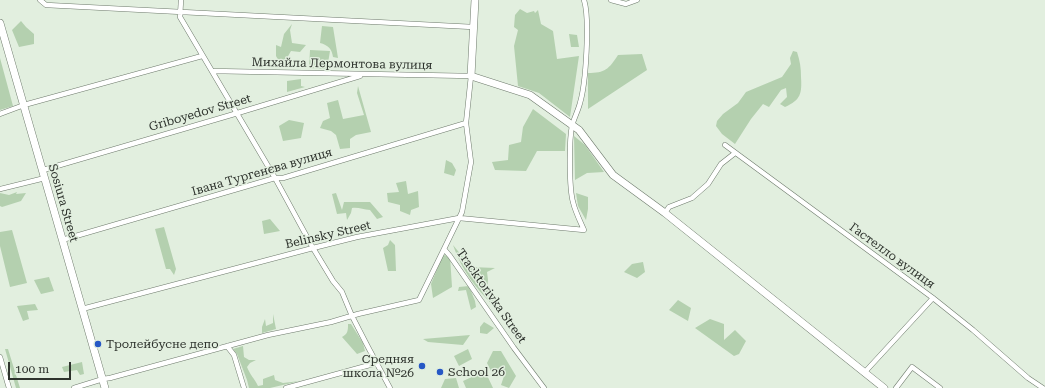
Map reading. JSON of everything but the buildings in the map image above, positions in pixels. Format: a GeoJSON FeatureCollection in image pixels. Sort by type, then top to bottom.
{"type":"FeatureCollection","features":[{"type":"Feature","properties":{"kind":"main road","name":"Tracktorivka Street"},"geometry":{"type":"LineString","coordinates":[[471,76],[475,0]]}},
{"type":"Feature","properties":{"kind":"main road","name":"Sosiura Street"},"geometry":{"type":"LineString","coordinates":[[0,23],[105,388]]}},
{"type":"Feature","properties":{"kind":"main road"},"geometry":{"type":"LineString","coordinates":[[471,76],[530,95],[579,130],[613,176],[664,213],[884,388]]}},
{"type":"Feature","properties":{"kind":"street"},"geometry":{"type":"LineString","coordinates":[[40,0],[46,5],[473,27]]}},
{"type":"Feature","properties":{"kind":"street"},"geometry":{"type":"LineString","coordinates":[[181,0],[180,18],[275,178],[313,248],[342,292],[352,316],[390,388]]}},
{"type":"Feature","properties":{"kind":"street"},"geometry":{"type":"LineString","coordinates":[[572,125],[580,102],[584,70],[586,6],[584,0]]}},
{"type":"Feature","properties":{"kind":"street"},"geometry":{"type":"LineString","coordinates":[[611,0],[626,4],[637,0]]}},
{"type":"Feature","properties":{"kind":"street"},"geometry":{"type":"LineString","coordinates":[[0,114],[24,105],[202,56]]}},
{"type":"Feature","properties":{"kind":"street","name":"Михайла Лермонтова вулиця"},"geometry":{"type":"LineString","coordinates":[[212,71],[471,76]]}},
{"type":"Feature","properties":{"kind":"street","name":"Griboyedov Street"},"geometry":{"type":"LineString","coordinates":[[43,170],[363,75]]}},
{"type":"Feature","properties":{"kind":"street","name":"Tracktorivka Street"},"geometry":{"type":"LineString","coordinates":[[471,76],[466,123],[471,162],[462,212],[444,249],[544,388]]}},
{"type":"Feature","properties":{"kind":"street","name":"Івана Тургенєва вулиця"},"geometry":{"type":"LineString","coordinates":[[62,240],[275,178],[282,178],[466,123]]}},
{"type":"Feature","properties":{"kind":"street","name":"Belinsky Street"},"geometry":{"type":"LineString","coordinates":[[82,309],[357,237],[459,218],[584,230],[572,201],[570,181],[572,125]]}},
{"type":"Feature","properties":{"kind":"street","name":"Гастелло вулиця"},"geometry":{"type":"LineString","coordinates":[[725,145],[933,298],[973,330],[1028,378],[1043,388]]}},
{"type":"Feature","properties":{"kind":"street"},"geometry":{"type":"LineString","coordinates":[[664,213],[669,207],[692,198],[708,184],[721,164],[735,153]]}},
{"type":"Feature","properties":{"kind":"street"},"geometry":{"type":"LineString","coordinates":[[0,189],[45,178]]}},
{"type":"Feature","properties":{"kind":"street"},"geometry":{"type":"LineString","coordinates":[[74,388],[268,335],[331,322],[420,300],[444,249]]}},
{"type":"Feature","properties":{"kind":"street"},"geometry":{"type":"LineString","coordinates":[[864,373],[933,298]]}},
{"type":"Feature","properties":{"kind":"street"},"geometry":{"type":"LineString","coordinates":[[227,346],[229,351],[234,356],[244,388]]}},
{"type":"Feature","properties":{"kind":"street"},"geometry":{"type":"LineString","coordinates":[[0,357],[9,388]]}},
{"type":"Feature","properties":{"kind":"street"},"geometry":{"type":"LineString","coordinates":[[286,388],[377,363]]}},
{"type":"Feature","properties":{"kind":"street"},"geometry":{"type":"LineString","coordinates":[[896,388],[912,367],[940,388]]}},
{"type":"Feature","properties":{"kind":"green space"},"geometry":{"type":"Polygon","coordinates":[[[520,9],[527,13],[534,11],[535,13],[538,10],[541,24],[553,31],[557,59],[579,56],[570,117],[539,93],[518,86],[514,46],[518,30],[514,27],[515,15],[520,9]]]}},
{"type":"Feature","properties":{"kind":"green space"},"geometry":{"type":"Polygon","coordinates":[[[21,21],[34,34],[34,44],[19,47],[12,30],[21,21]]]}},
{"type":"Feature","properties":{"kind":"green space"},"geometry":{"type":"Polygon","coordinates":[[[292,24],[290,30],[292,43],[306,45],[300,52],[291,51],[281,65],[276,56],[276,45],[281,47],[284,34],[292,24]]]}},
{"type":"Feature","properties":{"kind":"green space"},"geometry":{"type":"Polygon","coordinates":[[[322,26],[333,27],[338,58],[333,57],[329,48],[320,43],[322,26]]]}},
{"type":"Feature","properties":{"kind":"green space"},"geometry":{"type":"Polygon","coordinates":[[[569,34],[577,35],[579,47],[571,47],[569,34]]]}},
{"type":"Feature","properties":{"kind":"green space"},"geometry":{"type":"Polygon","coordinates":[[[310,50],[330,51],[327,69],[309,68],[310,50]]]}},
{"type":"Feature","properties":{"kind":"green space"},"geometry":{"type":"Polygon","coordinates":[[[793,51],[797,52],[801,68],[801,92],[797,99],[785,107],[780,104],[787,97],[786,88],[781,90],[769,107],[763,104],[751,119],[735,144],[722,134],[716,126],[717,121],[723,114],[738,103],[746,92],[782,77],[791,64],[790,58],[793,51]]]}},
{"type":"Feature","properties":{"kind":"green space"},"geometry":{"type":"Polygon","coordinates":[[[642,54],[647,70],[588,109],[588,73],[603,71],[612,64],[618,55],[642,54]]]}},
{"type":"Feature","properties":{"kind":"green space"},"geometry":{"type":"Polygon","coordinates":[[[0,58],[13,106],[0,110],[0,58]]]}},
{"type":"Feature","properties":{"kind":"green space"},"geometry":{"type":"Polygon","coordinates":[[[301,79],[301,86],[305,87],[287,92],[287,81],[301,79]]]}},
{"type":"Feature","properties":{"kind":"green space"},"geometry":{"type":"Polygon","coordinates":[[[358,86],[371,132],[356,135],[350,139],[350,148],[340,149],[336,135],[331,131],[320,128],[323,121],[330,118],[327,103],[338,100],[343,119],[364,115],[357,93],[358,86]]]}},
{"type":"Feature","properties":{"kind":"green space"},"geometry":{"type":"Polygon","coordinates":[[[533,109],[566,134],[565,151],[537,151],[526,171],[495,170],[492,162],[508,160],[509,145],[521,142],[523,127],[533,109]]]}},
{"type":"Feature","properties":{"kind":"green space"},"geometry":{"type":"Polygon","coordinates":[[[289,120],[304,123],[301,138],[283,141],[279,126],[289,120]]]}},
{"type":"Feature","properties":{"kind":"green space"},"geometry":{"type":"Polygon","coordinates":[[[574,136],[585,145],[604,172],[587,173],[575,180],[574,136]]]}},
{"type":"Feature","properties":{"kind":"green space"},"geometry":{"type":"Polygon","coordinates":[[[446,160],[452,163],[456,170],[454,176],[444,173],[446,160]]]}},
{"type":"Feature","properties":{"kind":"green space"},"geometry":{"type":"Polygon","coordinates":[[[406,181],[408,194],[418,191],[419,207],[411,210],[410,215],[400,211],[400,205],[388,202],[387,193],[399,192],[396,183],[406,181]]]}},
{"type":"Feature","properties":{"kind":"green space"},"geometry":{"type":"Polygon","coordinates":[[[17,192],[16,194],[26,193],[21,201],[2,207],[0,206],[0,193],[9,195],[17,192]]]}},
{"type":"Feature","properties":{"kind":"green space"},"geometry":{"type":"Polygon","coordinates":[[[336,193],[342,210],[344,202],[370,202],[383,217],[377,219],[370,210],[352,208],[347,220],[346,213],[337,214],[332,194],[336,193]]]}},
{"type":"Feature","properties":{"kind":"green space"},"geometry":{"type":"Polygon","coordinates":[[[576,193],[588,197],[586,220],[578,206],[576,193]]]}},
{"type":"Feature","properties":{"kind":"green space"},"geometry":{"type":"Polygon","coordinates":[[[270,219],[280,231],[264,234],[262,221],[270,219]]]}},
{"type":"Feature","properties":{"kind":"green space"},"geometry":{"type":"Polygon","coordinates":[[[164,227],[176,269],[174,275],[170,269],[166,269],[155,229],[164,227]]]}},
{"type":"Feature","properties":{"kind":"green space"},"geometry":{"type":"Polygon","coordinates":[[[12,230],[27,283],[10,287],[0,246],[0,232],[12,230]]]}},
{"type":"Feature","properties":{"kind":"green space"},"geometry":{"type":"Polygon","coordinates":[[[390,240],[395,245],[396,271],[388,271],[383,248],[388,245],[390,240]]]}},
{"type":"Feature","properties":{"kind":"green space"},"geometry":{"type":"Polygon","coordinates":[[[453,245],[471,267],[495,268],[487,272],[487,289],[498,299],[494,306],[481,293],[470,278],[460,262],[453,245]]]}},
{"type":"Feature","properties":{"kind":"green space"},"geometry":{"type":"Polygon","coordinates":[[[443,255],[450,256],[452,287],[433,298],[431,284],[443,255]]]}},
{"type":"Feature","properties":{"kind":"green space"},"geometry":{"type":"Polygon","coordinates":[[[643,262],[645,272],[637,278],[624,272],[632,264],[643,262]]]}},
{"type":"Feature","properties":{"kind":"green space"},"geometry":{"type":"Polygon","coordinates":[[[49,277],[54,291],[41,294],[34,280],[49,277]]]}},
{"type":"Feature","properties":{"kind":"green space"},"geometry":{"type":"Polygon","coordinates":[[[469,286],[476,307],[471,310],[466,290],[458,291],[459,287],[469,286]]]}},
{"type":"Feature","properties":{"kind":"green space"},"geometry":{"type":"Polygon","coordinates":[[[678,300],[691,308],[688,321],[669,310],[678,300]]]}},
{"type":"Feature","properties":{"kind":"green space"},"geometry":{"type":"Polygon","coordinates":[[[35,304],[38,310],[27,311],[29,319],[23,321],[17,306],[35,304]]]}},
{"type":"Feature","properties":{"kind":"green space"},"geometry":{"type":"Polygon","coordinates":[[[273,314],[276,329],[262,333],[262,327],[265,319],[266,326],[273,323],[273,314]]]}},
{"type":"Feature","properties":{"kind":"green space"},"geometry":{"type":"Polygon","coordinates":[[[710,319],[724,324],[724,340],[735,330],[746,341],[739,354],[734,356],[695,328],[710,319]]]}},
{"type":"Feature","properties":{"kind":"green space"},"geometry":{"type":"Polygon","coordinates":[[[484,322],[494,328],[487,334],[480,333],[480,327],[484,322]]]}},
{"type":"Feature","properties":{"kind":"green space"},"geometry":{"type":"Polygon","coordinates":[[[348,324],[351,324],[363,343],[365,351],[357,354],[342,337],[347,332],[348,324]]]}},
{"type":"Feature","properties":{"kind":"green space"},"geometry":{"type":"Polygon","coordinates":[[[470,335],[463,345],[428,342],[423,339],[470,335]]]}},
{"type":"Feature","properties":{"kind":"green space"},"geometry":{"type":"Polygon","coordinates":[[[243,346],[244,357],[249,360],[256,360],[250,363],[247,367],[258,386],[263,385],[263,379],[274,375],[275,380],[283,383],[300,381],[270,388],[249,388],[237,354],[233,349],[243,346]]]}},
{"type":"Feature","properties":{"kind":"green space"},"geometry":{"type":"Polygon","coordinates":[[[5,349],[8,349],[20,388],[16,388],[5,349]]]}},
{"type":"Feature","properties":{"kind":"green space"},"geometry":{"type":"Polygon","coordinates":[[[468,349],[472,359],[459,366],[454,356],[468,349]]]}},
{"type":"Feature","properties":{"kind":"green space"},"geometry":{"type":"Polygon","coordinates":[[[493,351],[501,351],[516,376],[509,388],[501,385],[505,373],[491,371],[487,363],[493,351]]]}},
{"type":"Feature","properties":{"kind":"green space"},"geometry":{"type":"Polygon","coordinates":[[[82,362],[84,374],[80,375],[77,370],[64,372],[62,367],[82,362]]]}},
{"type":"Feature","properties":{"kind":"green space"},"geometry":{"type":"Polygon","coordinates":[[[485,371],[493,388],[466,388],[463,381],[485,371]]]}},
{"type":"Feature","properties":{"kind":"green space"},"geometry":{"type":"Polygon","coordinates":[[[456,378],[459,388],[441,388],[445,379],[456,378]]]}},
{"type":"Feature","properties":{"kind":"place","name":"Тролейбусне депо"},"geometry":{"type":"Point","coordinates":[98,344]}},
{"type":"Feature","properties":{"kind":"place","name":"Средняя школа №26"},"geometry":{"type":"Point","coordinates":[422,366]}},
{"type":"Feature","properties":{"kind":"place","name":"School 26"},"geometry":{"type":"Point","coordinates":[440,372]}}]}
